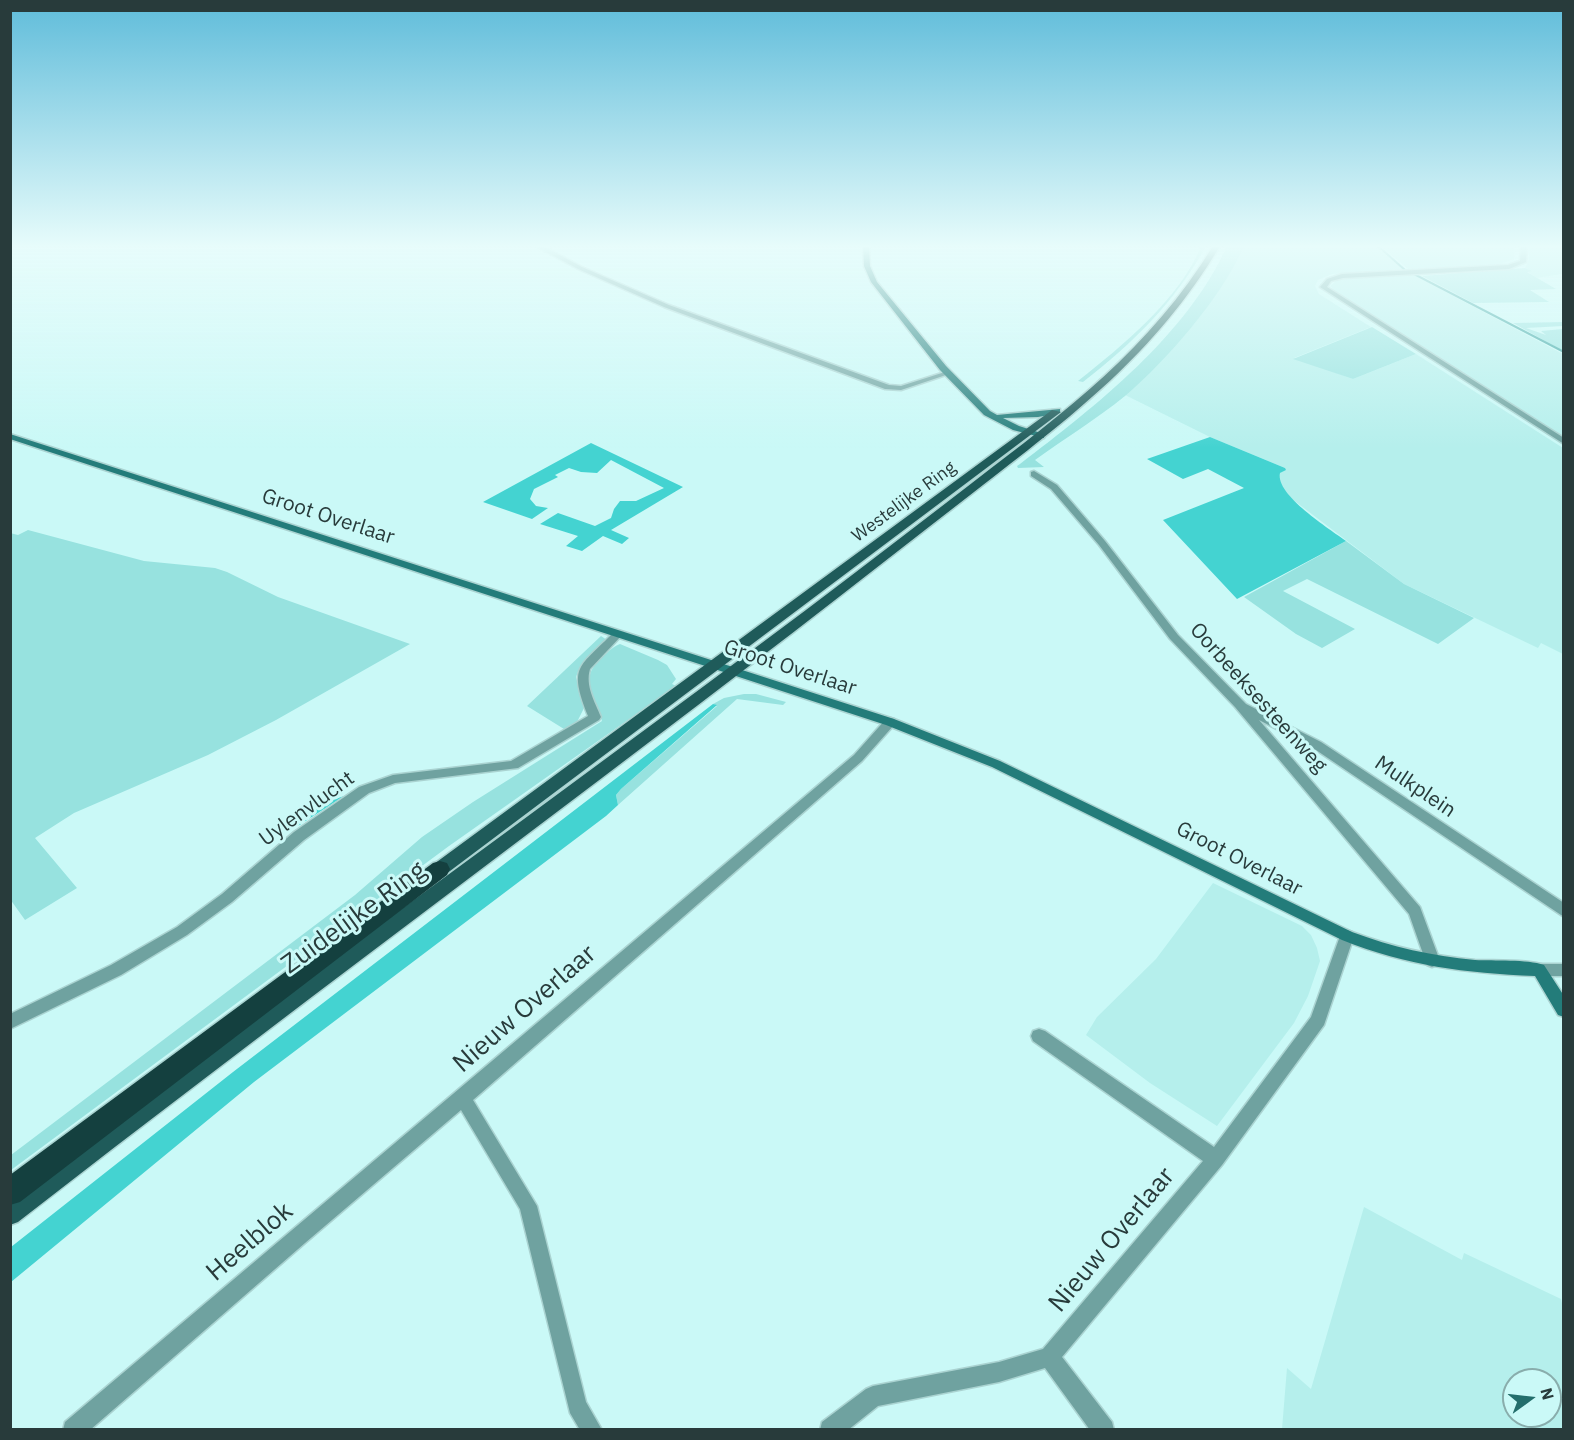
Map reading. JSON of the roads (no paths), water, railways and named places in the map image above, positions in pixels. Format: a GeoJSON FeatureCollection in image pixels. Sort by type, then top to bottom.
{"type":"FeatureCollection","features":[{"type":"Feature","properties":{"kind":"highway","name":"Zuidelijke Ring"},"geometry":{"type":"LineString","coordinates":[[10,1192],[440,869]]}},
{"type":"Feature","properties":{"kind":"main road","name":"Westelijke Ring"},"geometry":{"type":"LineString","coordinates":[[714,665],[1099,388],[1142,346],[1171,313]]}},
{"type":"Feature","properties":{"kind":"main road","name":"Westelijke Ring"},"geometry":{"type":"LineString","coordinates":[[734,671],[1037,433],[1057,411],[1116,370]]}},
{"type":"Feature","properties":{"kind":"main road","name":"Zuidelijke Ring"},"geometry":{"type":"LineString","coordinates":[[440,869],[714,665]]}},
{"type":"Feature","properties":{"kind":"main road","name":"Zuidelijke Ring"},"geometry":{"type":"LineString","coordinates":[[10,1214],[261,1023],[734,671]]}},
{"type":"Feature","properties":{"kind":"street"},"geometry":{"type":"LineString","coordinates":[[686,313],[888,387],[901,388],[948,373]]}},
{"type":"Feature","properties":{"kind":"street"},"geometry":{"type":"LineString","coordinates":[[899,313],[948,373],[994,419],[1037,433]]}},
{"type":"Feature","properties":{"kind":"street"},"geometry":{"type":"LineString","coordinates":[[1364,313],[1563,442]]}},
{"type":"Feature","properties":{"kind":"street"},"geometry":{"type":"LineString","coordinates":[[983,407],[1037,433]]}},
{"type":"Feature","properties":{"kind":"street"},"geometry":{"type":"LineString","coordinates":[[1000,416],[1038,415],[1057,411]]}},
{"type":"Feature","properties":{"kind":"street","name":"Groot Overlaar"},"geometry":{"type":"LineString","coordinates":[[10,436],[890,722],[996,764],[1347,936],[1393,953],[1432,961],[1488,968],[1539,970]]}},
{"type":"Feature","properties":{"kind":"street","name":"Oorbeeksesteenweg"},"geometry":{"type":"LineString","coordinates":[[1034,474],[1054,487],[1102,543],[1174,637],[1239,704],[1415,911],[1432,961]]}},
{"type":"Feature","properties":{"kind":"street","name":"Uylenvlucht"},"geometry":{"type":"LineString","coordinates":[[10,1022],[116,970],[182,931],[227,898],[299,836],[364,790],[393,779],[514,765],[595,717],[583,686],[582,675],[585,668],[618,634]]}},
{"type":"Feature","properties":{"kind":"street","name":"Mulkplein"},"geometry":{"type":"LineString","coordinates":[[1239,704],[1317,745],[1563,911]]}},
{"type":"Feature","properties":{"kind":"street","name":"Nieuw Overlaar"},"geometry":{"type":"LineString","coordinates":[[592,1430],[577,1406],[528,1206],[463,1098],[858,758],[890,722]]}},
{"type":"Feature","properties":{"kind":"street","name":"Nieuw Overlaar"},"geometry":{"type":"LineString","coordinates":[[1049,1357],[1216,1159],[1318,1020],[1347,936]]}},
{"type":"Feature","properties":{"kind":"street"},"geometry":{"type":"LineString","coordinates":[[1539,970],[1563,970]]}},
{"type":"Feature","properties":{"kind":"street"},"geometry":{"type":"LineString","coordinates":[[1539,970],[1563,1010]]}},
{"type":"Feature","properties":{"kind":"street"},"geometry":{"type":"LineString","coordinates":[[1039,1036],[1216,1159]]}},
{"type":"Feature","properties":{"kind":"street","name":"Heelblok"},"geometry":{"type":"LineString","coordinates":[[73,1430],[298,1236],[463,1098]]}},
{"type":"Feature","properties":{"kind":"street"},"geometry":{"type":"LineString","coordinates":[[830,1430],[873,1396],[999,1372],[1049,1357],[1104,1430]]}},
{"type":"Feature","properties":{"kind":"waterway"},"geometry":{"type":"LineString","coordinates":[[1489,313],[1564,352]]}}]}
